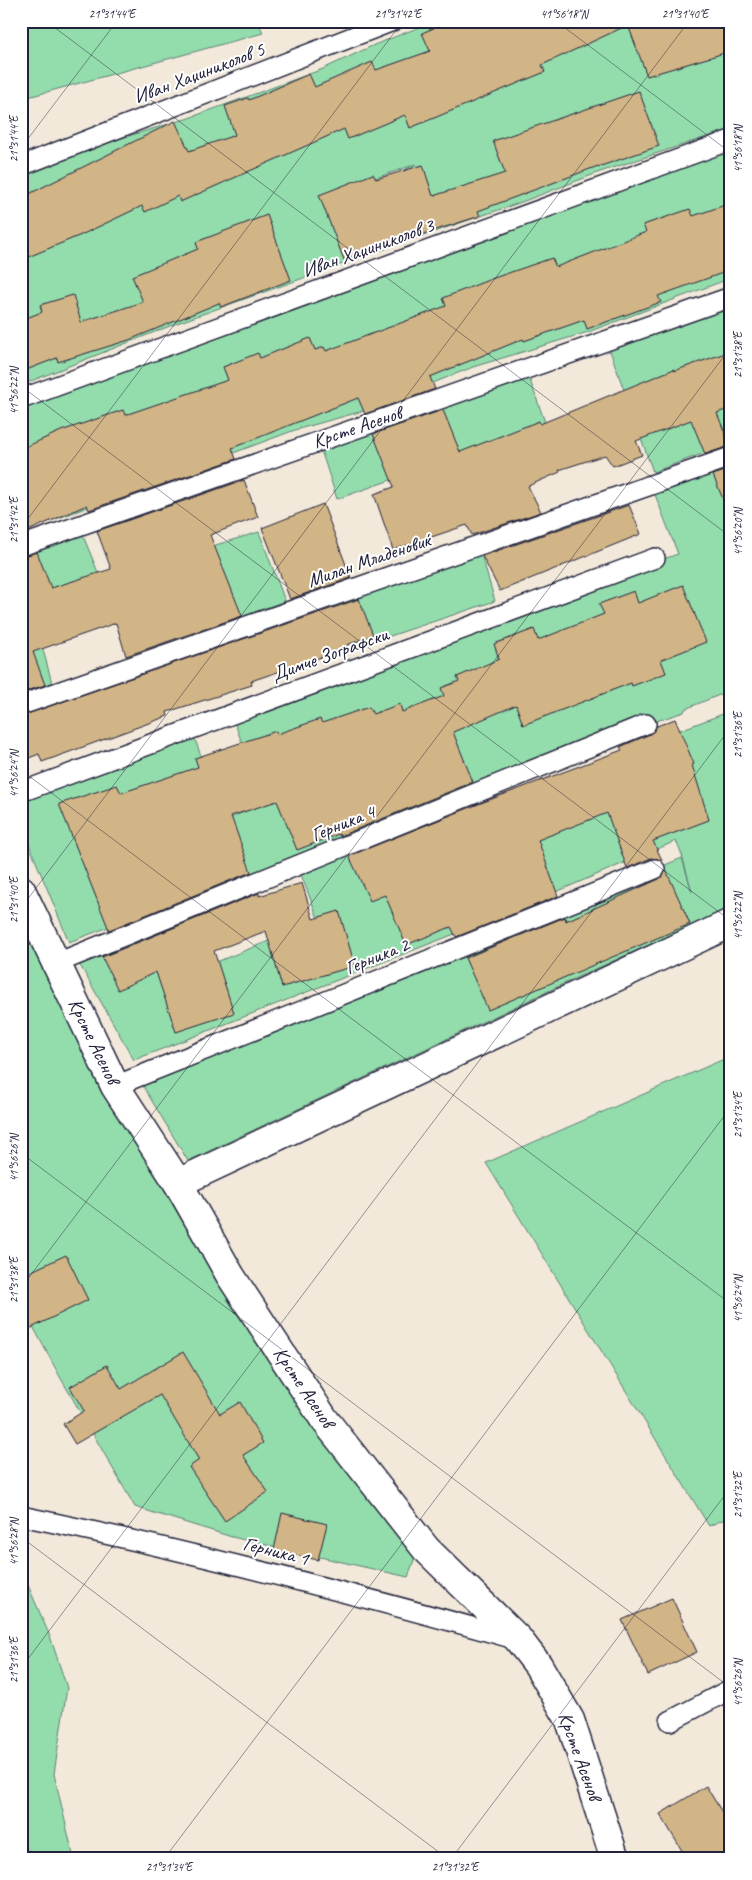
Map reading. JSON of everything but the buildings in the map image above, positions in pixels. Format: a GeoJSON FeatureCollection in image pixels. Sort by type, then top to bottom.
{"type":"FeatureCollection","features":[{"type":"Feature","properties":{"kind":"street","name":"Крсте Асенов"},"geometry":{"type":"LineString","coordinates":[[21,890],[115,1086],[178,1183],[230,1275],[324,1419],[426,1549],[518,1640],[538,1665],[570,1720],[614,1859]]}},
{"type":"Feature","properties":{"kind":"street"},"geometry":{"type":"LineString","coordinates":[[178,1183],[731,923]]}},
{"type":"Feature","properties":{"kind":"lane","name":"Иван Хаџиниколов 5"},"geometry":{"type":"LineString","coordinates":[[21,166],[393,21]]}},
{"type":"Feature","properties":{"kind":"lane","name":"Иван Хаџиниколов 3"},"geometry":{"type":"LineString","coordinates":[[21,399],[731,140]]}},
{"type":"Feature","properties":{"kind":"lane","name":"Крсте Асенов"},"geometry":{"type":"LineString","coordinates":[[21,546],[731,297]]}},
{"type":"Feature","properties":{"kind":"lane","name":"Милан Младеновиќ"},"geometry":{"type":"LineString","coordinates":[[21,705],[731,457]]}},
{"type":"Feature","properties":{"kind":"lane","name":"Димче Зографски"},"geometry":{"type":"LineString","coordinates":[[21,792],[655,558]]}},
{"type":"Feature","properties":{"kind":"lane","name":"Герника 4"},"geometry":{"type":"LineString","coordinates":[[57,963],[646,724]]}},
{"type":"Feature","properties":{"kind":"lane","name":"Герника 2"},"geometry":{"type":"LineString","coordinates":[[115,1086],[655,869]]}},
{"type":"Feature","properties":{"kind":"lane","name":"Герника 1"},"geometry":{"type":"LineString","coordinates":[[21,1516],[118,1536],[322,1585],[518,1640]]}},
{"type":"Feature","properties":{"kind":"lane"},"geometry":{"type":"LineString","coordinates":[[670,1721],[731,1688]]}},
{"type":"Feature","properties":{"kind":"green space"},"geometry":{"type":"Polygon","coordinates":[[[21,21],[258,21],[263,33],[21,99],[21,21]]]}},
{"type":"Feature","properties":{"kind":"green space"},"geometry":{"type":"Polygon","coordinates":[[[435,21],[731,21],[731,129],[600,172],[519,203],[180,322],[21,385],[21,177],[47,165],[125,137],[189,118],[323,69],[374,45],[435,21]],[[416,164],[370,180],[391,177],[416,164]]]}},
{"type":"Feature","properties":{"kind":"green space"},"geometry":{"type":"Polygon","coordinates":[[[731,150],[731,278],[588,332],[473,367],[363,411],[295,430],[21,532],[21,406],[731,150]]]}},
{"type":"Feature","properties":{"kind":"green space"},"geometry":{"type":"Polygon","coordinates":[[[731,297],[731,443],[653,472],[608,345],[731,297]]]}},
{"type":"Feature","properties":{"kind":"green space"},"geometry":{"type":"Polygon","coordinates":[[[527,372],[546,425],[337,499],[318,441],[527,372]]]}},
{"type":"Feature","properties":{"kind":"green space"},"geometry":{"type":"Polygon","coordinates":[[[731,464],[731,695],[729,691],[685,709],[684,712],[641,726],[69,942],[21,825],[21,789],[190,725],[224,821],[264,803],[230,710],[678,554],[654,492],[731,464]]]}},
{"type":"Feature","properties":{"kind":"green space"},"geometry":{"type":"Polygon","coordinates":[[[79,526],[102,582],[32,609],[52,683],[21,694],[21,549],[79,526]]]}},
{"type":"Feature","properties":{"kind":"green space"},"geometry":{"type":"Polygon","coordinates":[[[259,532],[285,601],[194,634],[169,559],[259,532]]]}},
{"type":"Feature","properties":{"kind":"green space"},"geometry":{"type":"Polygon","coordinates":[[[481,554],[495,601],[357,647],[338,601],[481,554]]]}},
{"type":"Feature","properties":{"kind":"green space"},"geometry":{"type":"Polygon","coordinates":[[[731,711],[731,908],[582,975],[188,1161],[140,1081],[682,858],[692,892],[682,855],[676,841],[490,920],[134,1060],[76,958],[154,927],[176,978],[319,921],[300,872],[731,711]]]}},
{"type":"Feature","properties":{"kind":"green space"},"geometry":{"type":"Polygon","coordinates":[[[21,915],[117,1108],[221,1288],[226,1286],[330,1448],[415,1557],[408,1577],[232,1537],[135,1507],[59,1375],[21,1304],[21,915]]]}},
{"type":"Feature","properties":{"kind":"green space"},"geometry":{"type":"Polygon","coordinates":[[[731,1056],[731,1516],[709,1526],[486,1163],[731,1056]]]}},
{"type":"Feature","properties":{"kind":"green space"},"geometry":{"type":"Polygon","coordinates":[[[21,1569],[51,1639],[67,1688],[54,1774],[74,1859],[38,1859],[21,1843],[21,1569]]]}}]}
